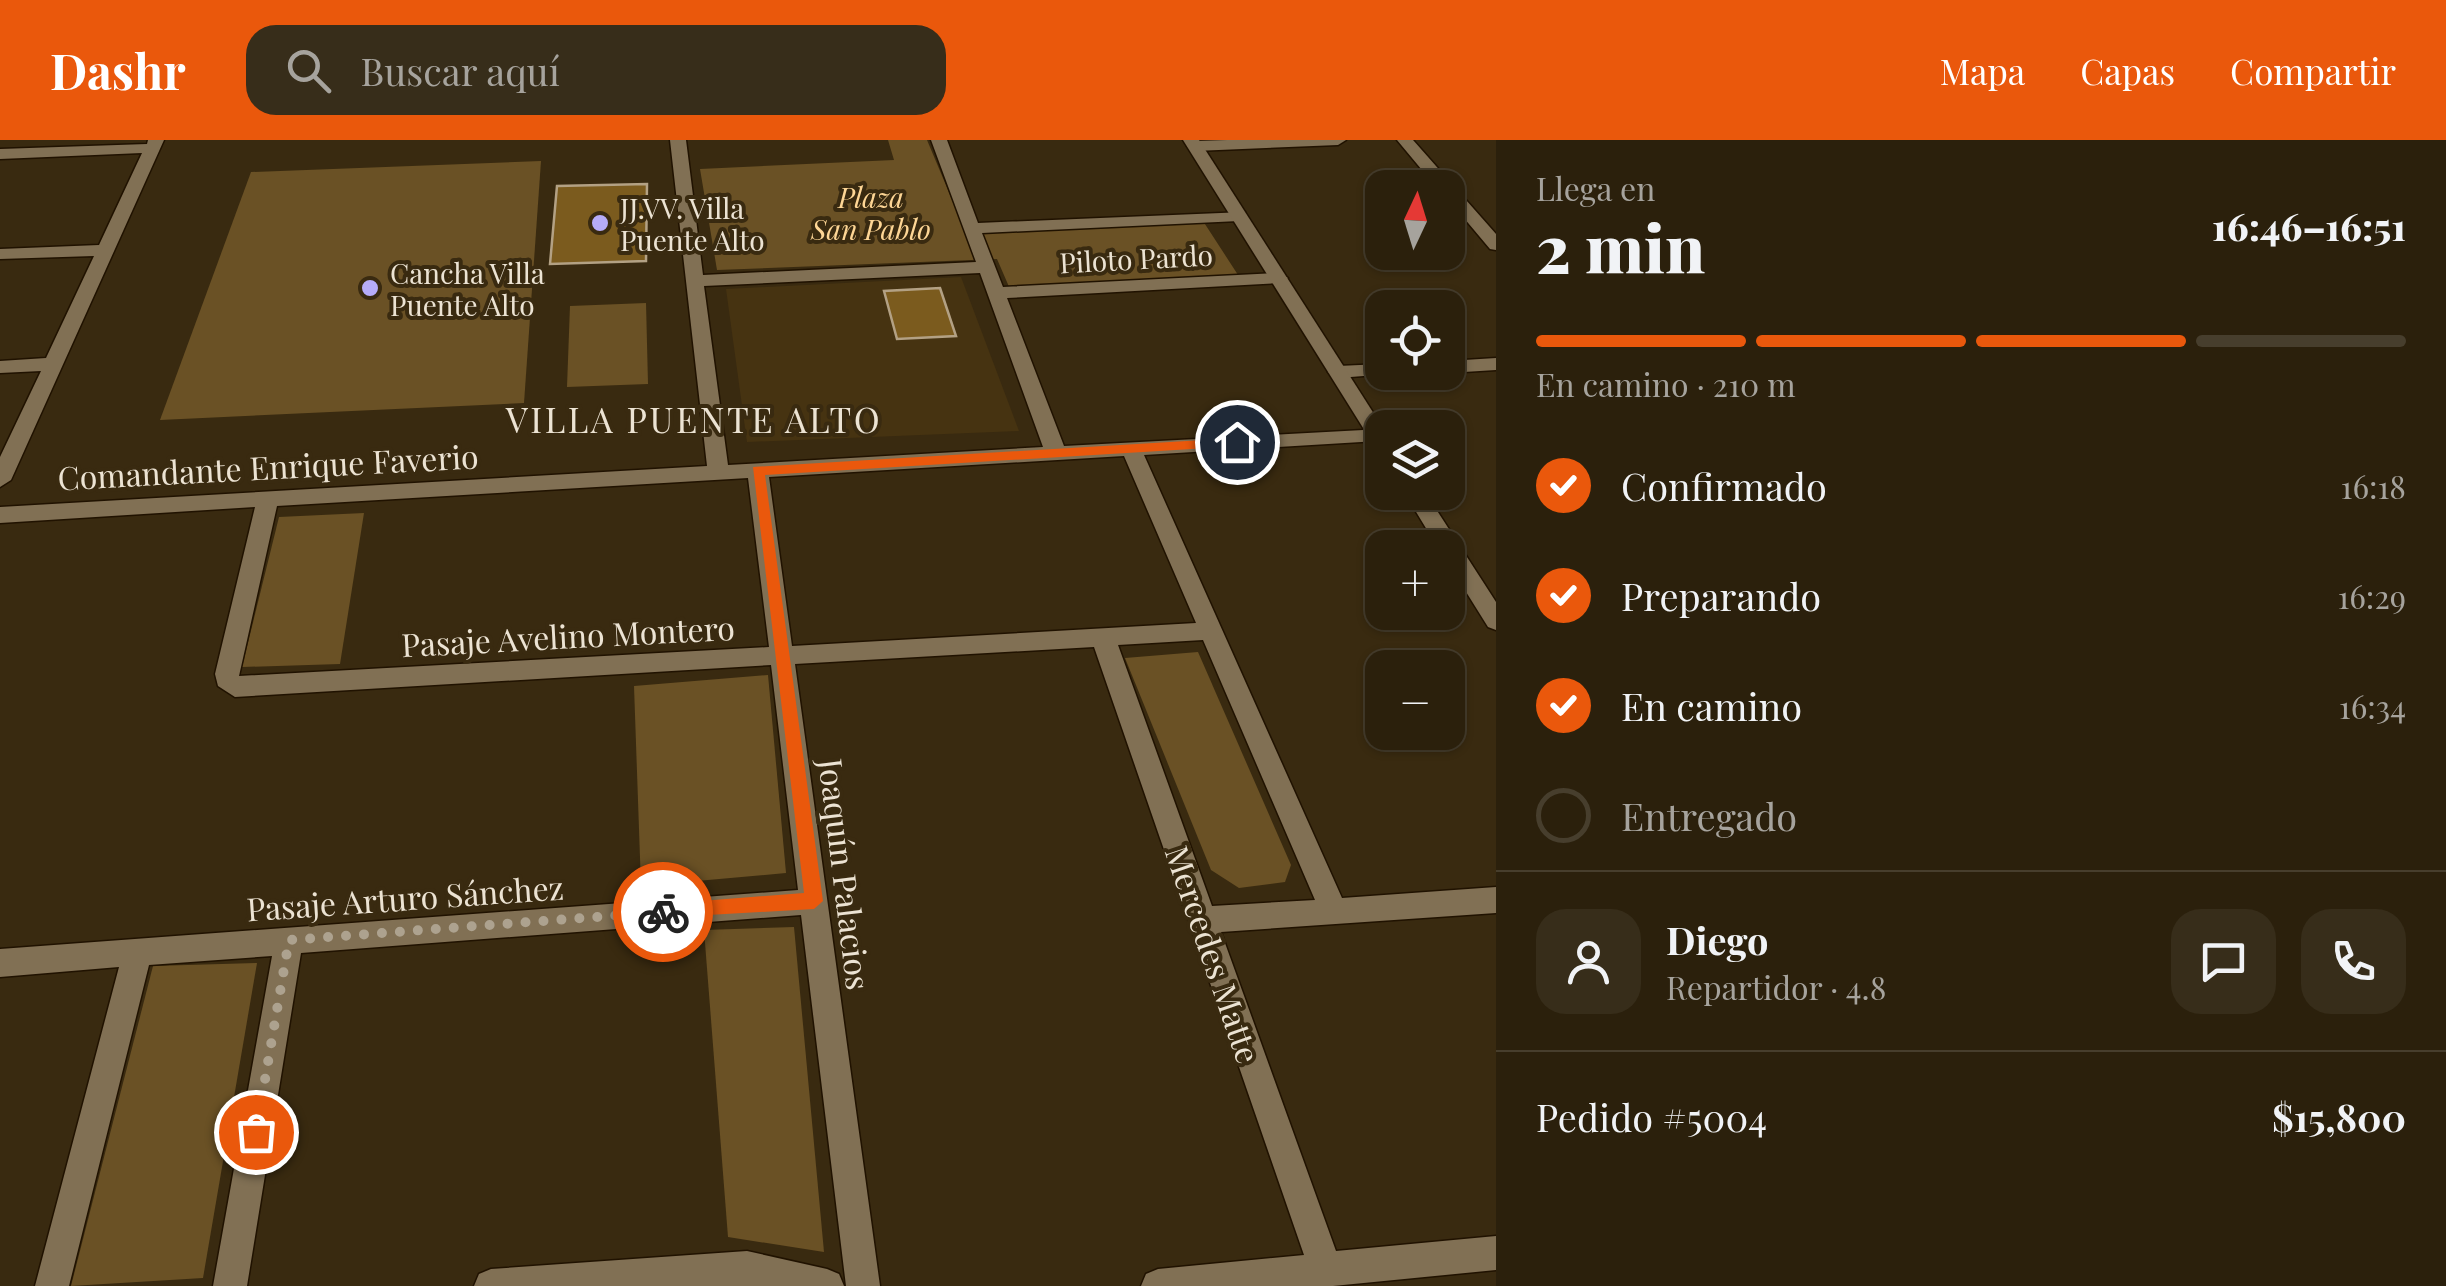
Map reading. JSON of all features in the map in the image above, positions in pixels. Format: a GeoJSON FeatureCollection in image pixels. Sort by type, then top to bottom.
{"type":"FeatureCollection","features":[{"type":"Feature","properties":{"kind":"street"},"geometry":{"type":"LineString","coordinates":[[678,140],[718,473]]}},
{"type":"Feature","properties":{"kind":"street"},"geometry":{"type":"LineString","coordinates":[[939,140],[1056,453]]}},
{"type":"Feature","properties":{"kind":"street"},"geometry":{"type":"LineString","coordinates":[[1193,143],[1338,140]]}},
{"type":"Feature","properties":{"kind":"street"},"geometry":{"type":"LineString","coordinates":[[1405,140],[1431,170]]}},
{"type":"Feature","properties":{"kind":"street"},"geometry":{"type":"LineString","coordinates":[[1193,143],[1365,414]]}},
{"type":"Feature","properties":{"kind":"street"},"geometry":{"type":"LineString","coordinates":[[0,154],[155,144],[0,480]]}},
{"type":"Feature","properties":{"kind":"street"},"geometry":{"type":"LineString","coordinates":[[1465,209],[1496,245]]}},
{"type":"Feature","properties":{"kind":"street","name":"Piloto Pardo"},"geometry":{"type":"LineString","coordinates":[[972,228],[1239,216]]}},
{"type":"Feature","properties":{"kind":"street"},"geometry":{"type":"LineString","coordinates":[[0,254],[106,250]]}},
{"type":"Feature","properties":{"kind":"street"},"geometry":{"type":"LineString","coordinates":[[694,281],[986,268]]}},
{"type":"Feature","properties":{"kind":"street","name":"Piloto Pardo"},"geometry":{"type":"LineString","coordinates":[[996,292],[1278,278]]}},
{"type":"Feature","properties":{"kind":"street"},"geometry":{"type":"LineString","coordinates":[[0,367],[54,364]]}},
{"type":"Feature","properties":{"kind":"street"},"geometry":{"type":"LineString","coordinates":[[1465,366],[1496,364]]}},
{"type":"Feature","properties":{"kind":"street"},"geometry":{"type":"LineString","coordinates":[[1338,372],[1365,371]]}},
{"type":"Feature","properties":{"kind":"street","name":"Comandante Enrique Faverio"},"geometry":{"type":"LineString","coordinates":[[0,515],[1131,448],[1365,439]]}},
{"type":"Feature","properties":{"kind":"street"},"geometry":{"type":"LineString","coordinates":[[1131,448],[1334,911]]}},
{"type":"Feature","properties":{"kind":"street","name":"Joaquín Palacios"},"geometry":{"type":"LineString","coordinates":[[758,470],[862,1286]]}},
{"type":"Feature","properties":{"kind":"street","name":"Pasaje Avelino Montero"},"geometry":{"type":"LineString","coordinates":[[268,499],[228,674],[230,684],[242,687],[1210,630]]}},
{"type":"Feature","properties":{"kind":"street"},"geometry":{"type":"LineString","coordinates":[[1425,510],[1496,621]]}},
{"type":"Feature","properties":{"kind":"street","name":"Mercedes Matte"},"geometry":{"type":"LineString","coordinates":[[1102,637],[1326,1270]]}},
{"type":"Feature","properties":{"kind":"street"},"geometry":{"type":"LineString","coordinates":[[1202,920],[1496,900]]}},
{"type":"Feature","properties":{"kind":"street","name":"Pasaje Arturo Sánchez"},"geometry":{"type":"LineString","coordinates":[[0,963],[814,901]]}},
{"type":"Feature","properties":{"kind":"street"},"geometry":{"type":"LineString","coordinates":[[230,1286],[289,940]]}},
{"type":"Feature","properties":{"kind":"street"},"geometry":{"type":"LineString","coordinates":[[52,1286],[138,952]]}},
{"type":"Feature","properties":{"kind":"street"},"geometry":{"type":"LineString","coordinates":[[1158,1286],[1496,1253]]}},
{"type":"Feature","properties":{"kind":"street"},"geometry":{"type":"LineString","coordinates":[[491,1286],[747,1268],[827,1286]]}},
{"type":"Feature","properties":{"kind":"shaded area"},"geometry":{"type":"Polygon","coordinates":[[[961,277],[1019,431],[747,442],[726,289],[961,277]]]}},
{"type":"Feature","properties":{"kind":"green space","name":"Plaza San Pablo"},"geometry":{"type":"Polygon","coordinates":[[[888,140],[927,140],[966,233],[1203,221],[1240,278],[1010,289],[997,259],[717,270],[700,169],[894,160],[888,140]]]}},
{"type":"Feature","properties":{"kind":"green space","name":"Cancha Villa Puente Alto"},"geometry":{"type":"Polygon","coordinates":[[[541,161],[524,403],[160,420],[251,172],[541,161]]]}},
{"type":"Feature","properties":{"kind":"green space"},"geometry":{"type":"Polygon","coordinates":[[[646,303],[648,384],[567,387],[570,306],[646,303]]]}},
{"type":"Feature","properties":{"kind":"green space"},"geometry":{"type":"Polygon","coordinates":[[[364,513],[340,664],[242,667],[279,517],[364,513]]]}},
{"type":"Feature","properties":{"kind":"green space"},"geometry":{"type":"Polygon","coordinates":[[[1198,652],[1291,865],[1285,882],[1239,888],[1211,870],[1125,658],[1198,652]]]}},
{"type":"Feature","properties":{"kind":"green space"},"geometry":{"type":"Polygon","coordinates":[[[768,675],[786,873],[641,886],[634,686],[768,675]]]}},
{"type":"Feature","properties":{"kind":"green space"},"geometry":{"type":"Polygon","coordinates":[[[794,927],[824,1252],[728,1237],[704,930],[794,927]]]}},
{"type":"Feature","properties":{"kind":"green space"},"geometry":{"type":"Polygon","coordinates":[[[257,963],[203,1278],[71,1286],[153,966],[257,963]]]}},
{"type":"Feature","properties":{"kind":"building","name":"JJ.VV. Villa Puente Alto"},"geometry":{"type":"Polygon","coordinates":[[[647,184],[646,261],[550,264],[557,186],[647,184]]]}},
{"type":"Feature","properties":{"kind":"building"},"geometry":{"type":"Polygon","coordinates":[[[940,288],[956,336],[897,339],[884,291],[940,288]]]}},
{"type":"Feature","properties":{"kind":"way so far"},"geometry":{"type":"LineString","coordinates":[[256,1132],[289,940],[663,912]]}},
{"type":"Feature","properties":{"kind":"place","name":"JJ.VV. Villa Puente Alto"},"geometry":{"type":"Point","coordinates":[600,223]}},
{"type":"Feature","properties":{"kind":"place","name":"Cancha Villa Puente Alto"},"geometry":{"type":"Point","coordinates":[370,288]}},
{"type":"Feature","properties":{"kind":"district","name":"VILLA PUENTE ALTO"},"geometry":{"type":"Point","coordinates":[694,418]}},
{"type":"Feature","properties":{"kind":"route"},"geometry":{"type":"LineString","coordinates":[[663,912],[814,901],[758,470],[1237,442]]}}]}
